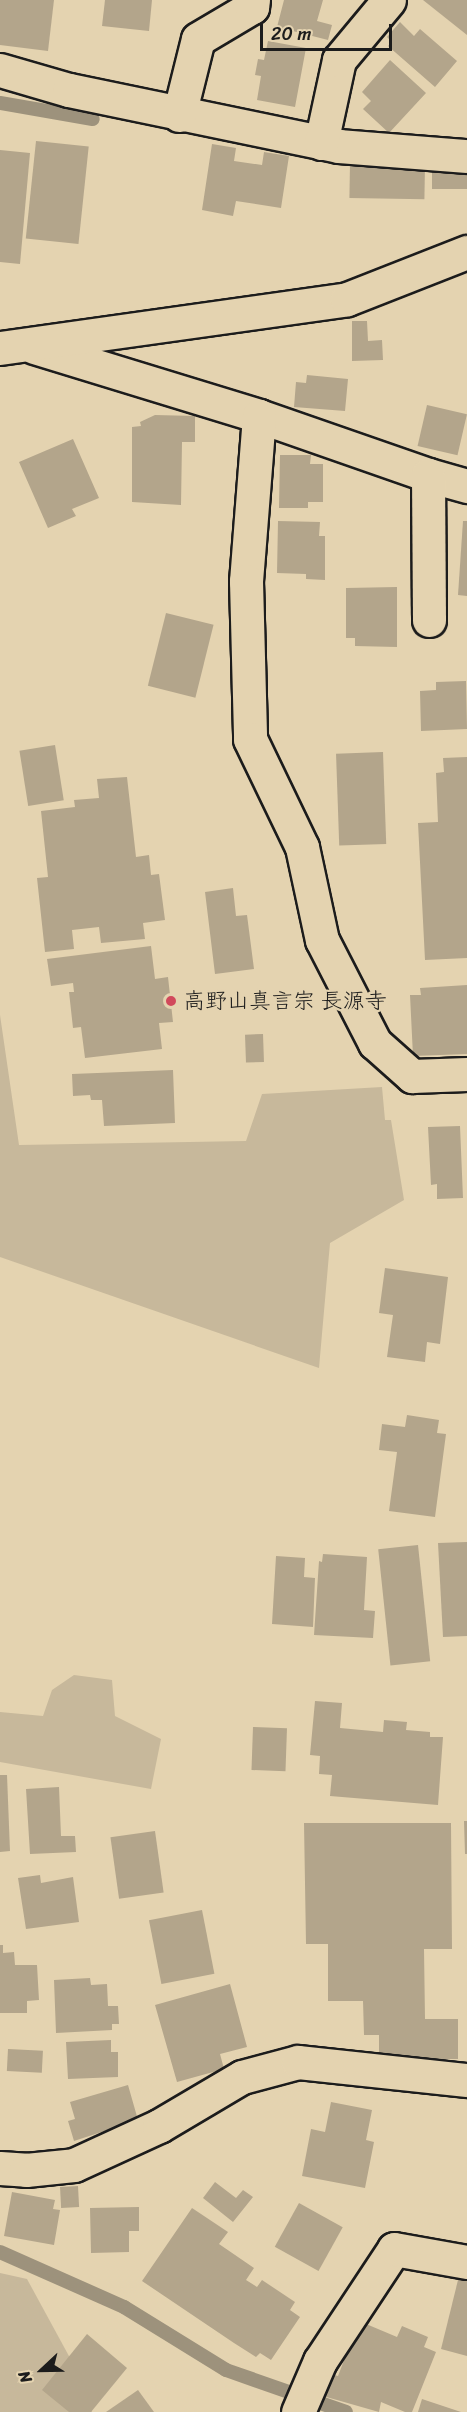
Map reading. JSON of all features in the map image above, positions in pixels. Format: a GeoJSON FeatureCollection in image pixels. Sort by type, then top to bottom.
{"type":"FeatureCollection","features":[{"type":"Feature","properties":{"kind":"street"},"geometry":{"type":"LineString","coordinates":[[179,115],[198,39],[252,7],[253,0]]}},
{"type":"Feature","properties":{"kind":"street"},"geometry":{"type":"LineString","coordinates":[[321,143],[339,60],[389,0]]}},
{"type":"Feature","properties":{"kind":"street"},"geometry":{"type":"LineString","coordinates":[[0,70],[69,90],[179,115],[321,143],[467,156]]}},
{"type":"Feature","properties":{"kind":"street"},"geometry":{"type":"LineString","coordinates":[[12,346],[347,299],[467,252]]}},
{"type":"Feature","properties":{"kind":"street"},"geometry":{"type":"LineString","coordinates":[[12,346],[259,416],[428,475],[467,486]]}},
{"type":"Feature","properties":{"kind":"street"},"geometry":{"type":"LineString","coordinates":[[259,416],[246,581],[250,739],[302,847],[322,940],[375,1043],[412,1076],[467,1074]]}},
{"type":"Feature","properties":{"kind":"street"},"geometry":{"type":"LineString","coordinates":[[428,475],[429,620]]}},
{"type":"Feature","properties":{"kind":"street"},"geometry":{"type":"LineString","coordinates":[[0,2168],[26,2170],[74,2165],[159,2126],[242,2077],[298,2062],[467,2080]]}},
{"type":"Feature","properties":{"kind":"street"},"geometry":{"type":"LineString","coordinates":[[298,2412],[320,2361],[394,2249],[467,2262]]}},
{"type":"Feature","properties":{"kind":"shaded area"},"geometry":{"type":"Polygon","coordinates":[[[0,1015],[19,1145],[246,1141],[262,1094],[382,1087],[385,1120],[391,1120],[404,1200],[330,1243],[319,1368],[0,1257],[0,1015]]]}},
{"type":"Feature","properties":{"kind":"shaded area"},"geometry":{"type":"Polygon","coordinates":[[[74,1675],[112,1680],[115,1716],[161,1739],[151,1789],[0,1762],[0,1712],[43,1716],[52,1690],[74,1675]]]}},
{"type":"Feature","properties":{"kind":"shaded area"},"geometry":{"type":"Polygon","coordinates":[[[0,2273],[27,2279],[82,2380],[92,2412],[0,2412],[0,2273]]]}},
{"type":"Feature","properties":{"kind":"building"},"geometry":{"type":"Polygon","coordinates":[[[0,0],[54,0],[48,51],[0,45],[0,0]]]}},
{"type":"Feature","properties":{"kind":"building"},"geometry":{"type":"Polygon","coordinates":[[[105,0],[152,0],[149,31],[102,26],[105,0]]]}},
{"type":"Feature","properties":{"kind":"building"},"geometry":{"type":"Polygon","coordinates":[[[284,0],[323,0],[317,21],[332,25],[328,40],[277,27],[284,0]]]}},
{"type":"Feature","properties":{"kind":"building"},"geometry":{"type":"Polygon","coordinates":[[[423,0],[467,0],[467,35],[423,0]]]}},
{"type":"Feature","properties":{"kind":"building"},"geometry":{"type":"Polygon","coordinates":[[[400,22],[414,36],[420,29],[457,61],[435,87],[388,46],[392,42],[387,37],[400,22]]]}},
{"type":"Feature","properties":{"kind":"building"},"geometry":{"type":"Polygon","coordinates":[[[268,41],[306,48],[295,107],[257,100],[261,76],[255,75],[258,59],[264,60],[268,41]]]}},
{"type":"Feature","properties":{"kind":"building"},"geometry":{"type":"Polygon","coordinates":[[[390,60],[426,93],[389,133],[363,109],[371,101],[362,92],[390,60]]]}},
{"type":"Feature","properties":{"kind":"building"},"geometry":{"type":"Polygon","coordinates":[[[36,141],[89,147],[78,244],[26,238],[36,141]]]}},
{"type":"Feature","properties":{"kind":"building"},"geometry":{"type":"Polygon","coordinates":[[[212,144],[236,148],[234,161],[262,165],[264,152],[289,156],[281,208],[236,201],[233,216],[202,210],[212,144]]]}},
{"type":"Feature","properties":{"kind":"building"},"geometry":{"type":"Polygon","coordinates":[[[0,150],[30,153],[20,264],[0,262],[0,150]]]}},
{"type":"Feature","properties":{"kind":"building"},"geometry":{"type":"Polygon","coordinates":[[[350,164],[425,165],[424,199],[349,198],[350,164]]]}},
{"type":"Feature","properties":{"kind":"building"},"geometry":{"type":"Polygon","coordinates":[[[432,166],[467,166],[467,189],[432,189],[432,166]]]}},
{"type":"Feature","properties":{"kind":"building"},"geometry":{"type":"Polygon","coordinates":[[[352,321],[367,321],[368,341],[382,340],[383,360],[352,361],[352,321]]]}},
{"type":"Feature","properties":{"kind":"building"},"geometry":{"type":"Polygon","coordinates":[[[307,375],[348,379],[345,411],[294,407],[296,382],[306,383],[307,375]]]}},
{"type":"Feature","properties":{"kind":"building"},"geometry":{"type":"Polygon","coordinates":[[[427,405],[467,414],[458,455],[418,446],[427,405]]]}},
{"type":"Feature","properties":{"kind":"building"},"geometry":{"type":"Polygon","coordinates":[[[155,415],[195,416],[195,442],[182,442],[181,505],[132,502],[132,427],[141,426],[140,422],[155,415]]]}},
{"type":"Feature","properties":{"kind":"building"},"geometry":{"type":"Polygon","coordinates":[[[73,439],[99,498],[72,509],[76,516],[48,528],[19,462],[73,439]]]}},
{"type":"Feature","properties":{"kind":"building"},"geometry":{"type":"Polygon","coordinates":[[[280,455],[311,455],[310,464],[323,464],[323,502],[308,502],[308,508],[279,508],[280,455]]]}},
{"type":"Feature","properties":{"kind":"building"},"geometry":{"type":"Polygon","coordinates":[[[278,521],[320,522],[319,536],[325,536],[325,580],[306,579],[306,574],[277,573],[278,521]]]}},
{"type":"Feature","properties":{"kind":"building"},"geometry":{"type":"Polygon","coordinates":[[[463,521],[467,521],[467,596],[458,595],[463,521]]]}},
{"type":"Feature","properties":{"kind":"building"},"geometry":{"type":"Polygon","coordinates":[[[397,587],[397,647],[355,646],[355,638],[346,638],[346,588],[397,587]]]}},
{"type":"Feature","properties":{"kind":"building"},"geometry":{"type":"Polygon","coordinates":[[[166,613],[214,625],[195,698],[148,686],[166,613]]]}},
{"type":"Feature","properties":{"kind":"building"},"geometry":{"type":"Polygon","coordinates":[[[466,681],[467,729],[421,731],[420,691],[436,690],[436,682],[466,681]]]}},
{"type":"Feature","properties":{"kind":"building"},"geometry":{"type":"Polygon","coordinates":[[[55,745],[64,800],[28,806],[19,751],[55,745]]]}},
{"type":"Feature","properties":{"kind":"building"},"geometry":{"type":"Polygon","coordinates":[[[383,752],[386,844],[339,846],[336,754],[383,752]]]}},
{"type":"Feature","properties":{"kind":"building"},"geometry":{"type":"Polygon","coordinates":[[[467,757],[467,958],[425,960],[418,823],[438,822],[436,773],[444,772],[443,758],[467,757]]]}},
{"type":"Feature","properties":{"kind":"building"},"geometry":{"type":"Polygon","coordinates":[[[127,777],[136,857],[149,855],[151,875],[159,874],[165,920],[143,923],[145,939],[101,943],[99,927],[72,930],[74,949],[45,952],[37,878],[48,877],[41,811],[75,807],[74,800],[99,798],[97,779],[127,777]]]}},
{"type":"Feature","properties":{"kind":"building"},"geometry":{"type":"Polygon","coordinates":[[[233,888],[236,916],[247,915],[254,969],[215,974],[205,892],[233,888]]]}},
{"type":"Feature","properties":{"kind":"building"},"geometry":{"type":"Polygon","coordinates":[[[151,946],[155,979],[168,977],[173,1022],[159,1023],[162,1049],[85,1058],[81,1027],[73,1028],[69,992],[74,992],[73,983],[51,986],[47,959],[151,946]]]}},
{"type":"Feature","properties":{"kind":"building"},"geometry":{"type":"Polygon","coordinates":[[[467,985],[467,1054],[413,1056],[410,995],[421,995],[420,988],[467,985]]]}},
{"type":"Feature","properties":{"kind":"building"},"geometry":{"type":"Polygon","coordinates":[[[263,1034],[264,1062],[246,1063],[245,1035],[263,1034]]]}},
{"type":"Feature","properties":{"kind":"building"},"geometry":{"type":"Polygon","coordinates":[[[173,1070],[175,1123],[104,1126],[102,1100],[91,1100],[90,1095],[73,1096],[72,1074],[173,1070]]]}},
{"type":"Feature","properties":{"kind":"building"},"geometry":{"type":"Polygon","coordinates":[[[460,1126],[463,1198],[437,1199],[437,1184],[431,1185],[428,1127],[460,1126]]]}},
{"type":"Feature","properties":{"kind":"building"},"geometry":{"type":"Polygon","coordinates":[[[385,1268],[448,1277],[440,1344],[427,1342],[425,1362],[387,1357],[393,1315],[379,1313],[385,1268]]]}},
{"type":"Feature","properties":{"kind":"building"},"geometry":{"type":"Polygon","coordinates":[[[407,1415],[439,1420],[437,1433],[446,1434],[435,1517],[389,1511],[397,1452],[379,1450],[382,1424],[405,1427],[407,1415]]]}},
{"type":"Feature","properties":{"kind":"building"},"geometry":{"type":"Polygon","coordinates":[[[467,1542],[467,1636],[443,1637],[438,1543],[467,1542]]]}},
{"type":"Feature","properties":{"kind":"building"},"geometry":{"type":"Polygon","coordinates":[[[418,1545],[430,1661],[390,1666],[378,1549],[418,1545]]]}},
{"type":"Feature","properties":{"kind":"building"},"geometry":{"type":"Polygon","coordinates":[[[323,1554],[367,1557],[364,1610],[375,1611],[373,1638],[314,1635],[319,1561],[322,1562],[323,1554]]]}},
{"type":"Feature","properties":{"kind":"building"},"geometry":{"type":"Polygon","coordinates":[[[276,1556],[305,1558],[304,1577],[315,1578],[313,1627],[272,1624],[276,1556]]]}},
{"type":"Feature","properties":{"kind":"building"},"geometry":{"type":"Polygon","coordinates":[[[315,1701],[342,1703],[340,1728],[383,1732],[384,1720],[407,1722],[406,1730],[430,1732],[430,1737],[443,1737],[438,1805],[330,1796],[332,1775],[319,1774],[320,1756],[310,1755],[315,1701]]]}},
{"type":"Feature","properties":{"kind":"building"},"geometry":{"type":"Polygon","coordinates":[[[253,1727],[287,1728],[285,1771],[251,1770],[253,1727]]]}},
{"type":"Feature","properties":{"kind":"building"},"geometry":{"type":"Polygon","coordinates":[[[0,1775],[7,1775],[10,1851],[0,1852],[0,1775]]]}},
{"type":"Feature","properties":{"kind":"building"},"geometry":{"type":"Polygon","coordinates":[[[59,1787],[61,1836],[75,1836],[76,1852],[30,1854],[26,1789],[59,1787]]]}},
{"type":"Feature","properties":{"kind":"building"},"geometry":{"type":"Polygon","coordinates":[[[464,1821],[467,1821],[467,1854],[465,1854],[464,1821]]]}},
{"type":"Feature","properties":{"kind":"building"},"geometry":{"type":"Polygon","coordinates":[[[304,1823],[451,1823],[452,1949],[424,1949],[425,2019],[458,2019],[458,2059],[379,2059],[379,2035],[364,2035],[363,2001],[328,2001],[328,1944],[306,1944],[304,1823]]]}},
{"type":"Feature","properties":{"kind":"building"},"geometry":{"type":"Polygon","coordinates":[[[155,1831],[164,1892],[119,1899],[110,1837],[155,1831]]]}},
{"type":"Feature","properties":{"kind":"building"},"geometry":{"type":"Polygon","coordinates":[[[40,1875],[41,1883],[73,1877],[79,1922],[26,1929],[18,1878],[40,1875]]]}},
{"type":"Feature","properties":{"kind":"building"},"geometry":{"type":"Polygon","coordinates":[[[202,1910],[214,1974],[161,1984],[149,1920],[202,1910]]]}},
{"type":"Feature","properties":{"kind":"building"},"geometry":{"type":"Polygon","coordinates":[[[0,1945],[3,1945],[3,1953],[14,1952],[15,1965],[37,1965],[39,2000],[27,2001],[27,2013],[0,2013],[0,1945]]]}},
{"type":"Feature","properties":{"kind":"building"},"geometry":{"type":"Polygon","coordinates":[[[90,1978],[91,1985],[107,1984],[108,2006],[118,2006],[119,2024],[112,2024],[112,2030],[56,2033],[54,1980],[90,1978]]]}},
{"type":"Feature","properties":{"kind":"building"},"geometry":{"type":"Polygon","coordinates":[[[230,1984],[247,2047],[220,2054],[224,2069],[177,2082],[155,2005],[230,1984]]]}},
{"type":"Feature","properties":{"kind":"building"},"geometry":{"type":"Polygon","coordinates":[[[111,2040],[111,2052],[118,2052],[118,2077],[68,2079],[66,2042],[111,2040]]]}},
{"type":"Feature","properties":{"kind":"building"},"geometry":{"type":"Polygon","coordinates":[[[8,2049],[43,2051],[42,2073],[7,2071],[8,2049]]]}},
{"type":"Feature","properties":{"kind":"building"},"geometry":{"type":"Polygon","coordinates":[[[128,2085],[138,2120],[74,2141],[68,2121],[75,2119],[70,2102],[128,2085]]]}},
{"type":"Feature","properties":{"kind":"building"},"geometry":{"type":"Polygon","coordinates":[[[331,2102],[372,2110],[366,2140],[374,2142],[365,2188],[302,2176],[311,2129],[325,2132],[331,2102]]]}},
{"type":"Feature","properties":{"kind":"building"},"geometry":{"type":"Polygon","coordinates":[[[215,2182],[236,2198],[243,2190],[253,2197],[233,2222],[203,2198],[215,2182]]]}},
{"type":"Feature","properties":{"kind":"building"},"geometry":{"type":"Polygon","coordinates":[[[78,2186],[79,2207],[61,2208],[60,2187],[78,2186]]]}},
{"type":"Feature","properties":{"kind":"building"},"geometry":{"type":"Polygon","coordinates":[[[12,2192],[55,2200],[53,2209],[60,2210],[54,2245],[4,2236],[12,2192]]]}},
{"type":"Feature","properties":{"kind":"building"},"geometry":{"type":"Polygon","coordinates":[[[299,2203],[343,2227],[318,2271],[275,2247],[299,2203]]]}},
{"type":"Feature","properties":{"kind":"building"},"geometry":{"type":"Polygon","coordinates":[[[139,2207],[139,2231],[129,2231],[129,2252],[91,2253],[90,2208],[139,2207]]]}},
{"type":"Feature","properties":{"kind":"building"},"geometry":{"type":"Polygon","coordinates":[[[192,2208],[228,2232],[219,2244],[254,2268],[246,2280],[257,2287],[262,2280],[295,2302],[290,2310],[300,2317],[271,2360],[260,2353],[256,2357],[142,2281],[192,2208]]]}},
{"type":"Feature","properties":{"kind":"building"},"geometry":{"type":"Polygon","coordinates":[[[459,2276],[467,2278],[467,2356],[441,2349],[459,2276]]]}},
{"type":"Feature","properties":{"kind":"building"},"geometry":{"type":"Polygon","coordinates":[[[359,2321],[397,2337],[402,2326],[428,2337],[424,2347],[436,2352],[412,2412],[405,2412],[381,2402],[379,2412],[316,2394],[322,2372],[338,2376],[359,2321]]]}},
{"type":"Feature","properties":{"kind":"building"},"geometry":{"type":"Polygon","coordinates":[[[87,2334],[127,2368],[91,2412],[69,2412],[42,2390],[87,2334]]]}},
{"type":"Feature","properties":{"kind":"building"},"geometry":{"type":"Polygon","coordinates":[[[138,2390],[154,2412],[106,2412],[138,2390]]]}},
{"type":"Feature","properties":{"kind":"building"},"geometry":{"type":"Polygon","coordinates":[[[422,2399],[461,2412],[418,2412],[422,2399]]]}},
{"type":"Feature","properties":{"kind":"waterway"},"geometry":{"type":"LineString","coordinates":[[0,103],[93,119]]}},
{"type":"Feature","properties":{"kind":"waterway"},"geometry":{"type":"LineString","coordinates":[[0,2252],[124,2307],[226,2370],[346,2412]]}},
{"type":"Feature","properties":{"kind":"place","name":"高野山真言宗 長源寺"},"geometry":{"type":"Point","coordinates":[171,1001]}}]}
